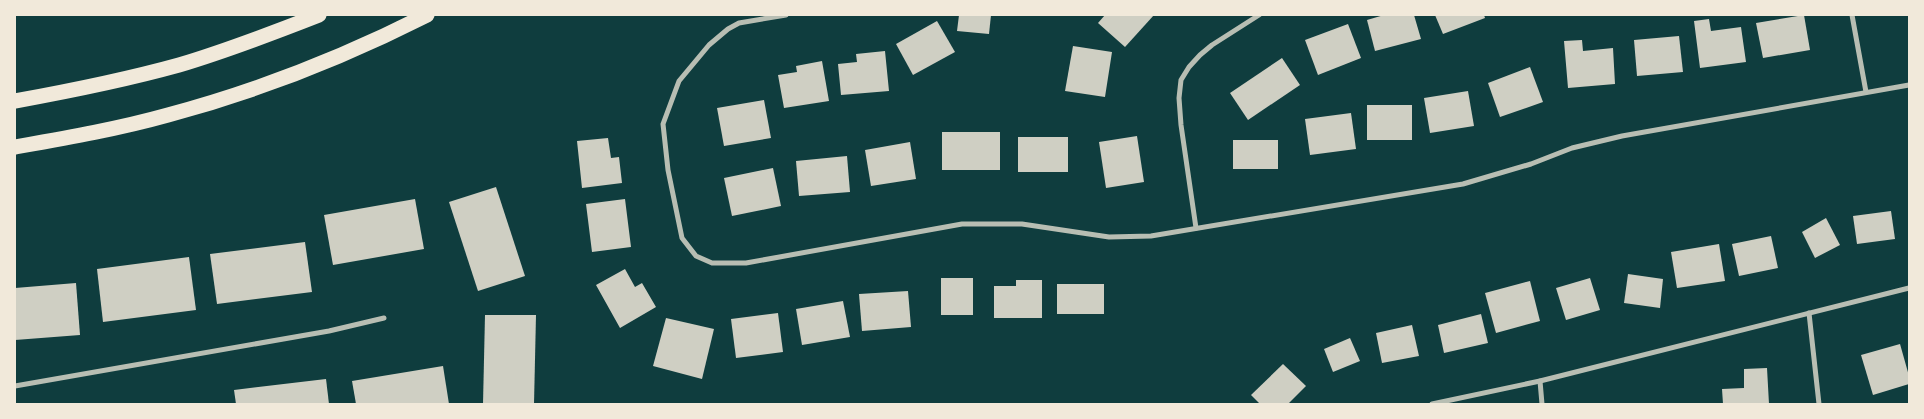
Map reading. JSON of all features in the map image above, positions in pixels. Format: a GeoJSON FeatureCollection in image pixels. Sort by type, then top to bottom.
{"type":"FeatureCollection","features":[{"type":"Feature","properties":{"kind":"highway"},"geometry":{"type":"LineString","coordinates":[[15,101],[105,83],[179,64],[251,41],[319,15]]}},
{"type":"Feature","properties":{"kind":"highway"},"geometry":{"type":"LineString","coordinates":[[15,147],[132,124],[238,94],[314,67],[428,15]]}},
{"type":"Feature","properties":{"kind":"street"},"geometry":{"type":"LineString","coordinates":[[786,15],[739,23],[728,29],[709,45],[679,81],[663,124],[668,170],[682,238],[696,256],[712,263],[746,263],[962,224],[1022,224],[1109,236],[1151,236],[1463,184],[1531,164],[1572,148],[1622,136],[1909,85]]}},
{"type":"Feature","properties":{"kind":"street"},"geometry":{"type":"LineString","coordinates":[[1196,228],[1181,124],[1179,98],[1181,80],[1200,54],[1259,15]]}},
{"type":"Feature","properties":{"kind":"street"},"geometry":{"type":"LineString","coordinates":[[1852,15],[1866,92]]}},
{"type":"Feature","properties":{"kind":"street"},"geometry":{"type":"LineString","coordinates":[[1432,404],[1540,381],[1909,288]]}},
{"type":"Feature","properties":{"kind":"street"},"geometry":{"type":"LineString","coordinates":[[1809,313],[1819,404]]}},
{"type":"Feature","properties":{"kind":"street"},"geometry":{"type":"LineString","coordinates":[[15,386],[329,331],[384,318]]}},
{"type":"Feature","properties":{"kind":"street"},"geometry":{"type":"LineString","coordinates":[[1540,381],[1542,404]]}},
{"type":"Feature","properties":{"kind":"building"},"geometry":{"type":"Polygon","coordinates":[[[959,15],[991,15],[989,34],[957,31],[959,15]]]}},
{"type":"Feature","properties":{"kind":"building"},"geometry":{"type":"Polygon","coordinates":[[[1105,15],[1154,15],[1125,47],[1098,23],[1105,15]]]}},
{"type":"Feature","properties":{"kind":"building"},"geometry":{"type":"Polygon","coordinates":[[[1384,15],[1414,15],[1421,39],[1375,51],[1367,20],[1384,15]]]}},
{"type":"Feature","properties":{"kind":"building"},"geometry":{"type":"Polygon","coordinates":[[[1435,15],[1484,15],[1485,18],[1443,34],[1435,15]]]}},
{"type":"Feature","properties":{"kind":"building"},"geometry":{"type":"Polygon","coordinates":[[[1804,15],[1810,50],[1763,58],[1756,23],[1804,15]]]}},
{"type":"Feature","properties":{"kind":"building"},"geometry":{"type":"Polygon","coordinates":[[[1709,19],[1711,31],[1741,27],[1746,62],[1700,68],[1694,21],[1709,19]]]}},
{"type":"Feature","properties":{"kind":"building"},"geometry":{"type":"Polygon","coordinates":[[[937,21],[955,52],[913,75],[896,44],[937,21]]]}},
{"type":"Feature","properties":{"kind":"building"},"geometry":{"type":"Polygon","coordinates":[[[1348,24],[1361,58],[1318,75],[1305,40],[1348,24]]]}},
{"type":"Feature","properties":{"kind":"building"},"geometry":{"type":"Polygon","coordinates":[[[1679,36],[1683,72],[1637,76],[1634,40],[1679,36]]]}},
{"type":"Feature","properties":{"kind":"building"},"geometry":{"type":"Polygon","coordinates":[[[1582,40],[1583,51],[1613,48],[1615,84],[1568,88],[1564,41],[1582,40]]]}},
{"type":"Feature","properties":{"kind":"building"},"geometry":{"type":"Polygon","coordinates":[[[1073,46],[1112,52],[1105,97],[1065,91],[1073,46]]]}},
{"type":"Feature","properties":{"kind":"building"},"geometry":{"type":"Polygon","coordinates":[[[885,51],[889,91],[841,95],[838,64],[857,62],[856,54],[885,51]]]}},
{"type":"Feature","properties":{"kind":"building"},"geometry":{"type":"Polygon","coordinates":[[[1282,58],[1300,85],[1248,120],[1230,93],[1282,58]]]}},
{"type":"Feature","properties":{"kind":"building"},"geometry":{"type":"Polygon","coordinates":[[[822,61],[829,101],[784,108],[778,75],[797,72],[796,66],[822,61]]]}},
{"type":"Feature","properties":{"kind":"building"},"geometry":{"type":"Polygon","coordinates":[[[1530,67],[1543,102],[1500,117],[1488,83],[1530,67]]]}},
{"type":"Feature","properties":{"kind":"building"},"geometry":{"type":"Polygon","coordinates":[[[1468,91],[1474,126],[1430,133],[1424,98],[1468,91]]]}},
{"type":"Feature","properties":{"kind":"building"},"geometry":{"type":"Polygon","coordinates":[[[764,100],[771,138],[724,146],[717,108],[764,100]]]}},
{"type":"Feature","properties":{"kind":"building"},"geometry":{"type":"Polygon","coordinates":[[[1367,105],[1412,105],[1412,140],[1367,140],[1367,105]]]}},
{"type":"Feature","properties":{"kind":"building"},"geometry":{"type":"Polygon","coordinates":[[[1351,113],[1356,149],[1310,155],[1305,119],[1351,113]]]}},
{"type":"Feature","properties":{"kind":"building"},"geometry":{"type":"Polygon","coordinates":[[[942,132],[1000,132],[1000,170],[942,170],[942,132]]]}},
{"type":"Feature","properties":{"kind":"building"},"geometry":{"type":"Polygon","coordinates":[[[1137,136],[1144,182],[1106,188],[1099,142],[1137,136]]]}},
{"type":"Feature","properties":{"kind":"building"},"geometry":{"type":"Polygon","coordinates":[[[1018,137],[1068,137],[1068,172],[1018,172],[1018,137]]]}},
{"type":"Feature","properties":{"kind":"building"},"geometry":{"type":"Polygon","coordinates":[[[608,138],[611,158],[619,157],[622,183],[582,188],[577,141],[608,138]]]}},
{"type":"Feature","properties":{"kind":"building"},"geometry":{"type":"Polygon","coordinates":[[[1233,140],[1278,140],[1278,169],[1233,169],[1233,140]]]}},
{"type":"Feature","properties":{"kind":"building"},"geometry":{"type":"Polygon","coordinates":[[[910,142],[916,179],[871,186],[865,150],[910,142]]]}},
{"type":"Feature","properties":{"kind":"building"},"geometry":{"type":"Polygon","coordinates":[[[847,156],[850,192],[799,196],[796,161],[847,156]]]}},
{"type":"Feature","properties":{"kind":"building"},"geometry":{"type":"Polygon","coordinates":[[[773,168],[781,206],[732,216],[724,178],[773,168]]]}},
{"type":"Feature","properties":{"kind":"building"},"geometry":{"type":"Polygon","coordinates":[[[496,187],[525,276],[478,291],[449,202],[496,187]]]}},
{"type":"Feature","properties":{"kind":"building"},"geometry":{"type":"Polygon","coordinates":[[[415,199],[424,249],[333,265],[324,215],[415,199]]]}},
{"type":"Feature","properties":{"kind":"building"},"geometry":{"type":"Polygon","coordinates":[[[625,199],[631,247],[592,252],[586,204],[625,199]]]}},
{"type":"Feature","properties":{"kind":"building"},"geometry":{"type":"Polygon","coordinates":[[[1891,211],[1895,239],[1857,244],[1853,216],[1891,211]]]}},
{"type":"Feature","properties":{"kind":"building"},"geometry":{"type":"Polygon","coordinates":[[[1826,218],[1840,245],[1815,258],[1802,232],[1826,218]]]}},
{"type":"Feature","properties":{"kind":"building"},"geometry":{"type":"Polygon","coordinates":[[[1771,236],[1778,268],[1739,276],[1732,244],[1771,236]]]}},
{"type":"Feature","properties":{"kind":"building"},"geometry":{"type":"Polygon","coordinates":[[[305,242],[312,292],[217,304],[210,254],[305,242]]]}},
{"type":"Feature","properties":{"kind":"building"},"geometry":{"type":"Polygon","coordinates":[[[1719,244],[1725,281],[1677,288],[1671,252],[1719,244]]]}},
{"type":"Feature","properties":{"kind":"building"},"geometry":{"type":"Polygon","coordinates":[[[189,257],[196,310],[103,322],[97,269],[189,257]]]}},
{"type":"Feature","properties":{"kind":"building"},"geometry":{"type":"Polygon","coordinates":[[[625,269],[635,287],[642,283],[656,307],[620,328],[596,285],[625,269]]]}},
{"type":"Feature","properties":{"kind":"building"},"geometry":{"type":"Polygon","coordinates":[[[1628,274],[1663,279],[1660,308],[1624,303],[1628,274]]]}},
{"type":"Feature","properties":{"kind":"building"},"geometry":{"type":"Polygon","coordinates":[[[941,278],[973,278],[973,315],[941,315],[941,278]]]}},
{"type":"Feature","properties":{"kind":"building"},"geometry":{"type":"Polygon","coordinates":[[[1590,278],[1600,310],[1566,320],[1556,288],[1590,278]]]}},
{"type":"Feature","properties":{"kind":"building"},"geometry":{"type":"Polygon","coordinates":[[[1016,280],[1042,280],[1042,318],[994,318],[994,286],[1016,286],[1016,280]]]}},
{"type":"Feature","properties":{"kind":"building"},"geometry":{"type":"Polygon","coordinates":[[[1530,281],[1540,321],[1496,333],[1485,293],[1530,281]]]}},
{"type":"Feature","properties":{"kind":"building"},"geometry":{"type":"Polygon","coordinates":[[[76,283],[80,335],[15,340],[15,288],[76,283]]]}},
{"type":"Feature","properties":{"kind":"building"},"geometry":{"type":"Polygon","coordinates":[[[1057,284],[1104,284],[1104,314],[1057,314],[1057,284]]]}},
{"type":"Feature","properties":{"kind":"building"},"geometry":{"type":"Polygon","coordinates":[[[908,291],[911,327],[862,331],[859,294],[908,291]]]}},
{"type":"Feature","properties":{"kind":"building"},"geometry":{"type":"Polygon","coordinates":[[[843,301],[850,337],[802,345],[796,309],[843,301]]]}},
{"type":"Feature","properties":{"kind":"building"},"geometry":{"type":"Polygon","coordinates":[[[778,313],[783,352],[736,358],[731,319],[778,313]]]}},
{"type":"Feature","properties":{"kind":"building"},"geometry":{"type":"Polygon","coordinates":[[[1481,314],[1488,343],[1444,353],[1438,325],[1481,314]]]}},
{"type":"Feature","properties":{"kind":"building"},"geometry":{"type":"Polygon","coordinates":[[[485,315],[536,315],[534,404],[483,404],[485,315]]]}},
{"type":"Feature","properties":{"kind":"building"},"geometry":{"type":"Polygon","coordinates":[[[666,318],[714,329],[702,379],[653,366],[666,318]]]}},
{"type":"Feature","properties":{"kind":"building"},"geometry":{"type":"Polygon","coordinates":[[[1412,325],[1419,356],[1382,363],[1376,333],[1412,325]]]}},
{"type":"Feature","properties":{"kind":"building"},"geometry":{"type":"Polygon","coordinates":[[[1350,338],[1360,361],[1333,372],[1324,349],[1350,338]]]}},
{"type":"Feature","properties":{"kind":"building"},"geometry":{"type":"Polygon","coordinates":[[[1900,344],[1909,376],[1909,384],[1873,395],[1861,355],[1900,344]]]}},
{"type":"Feature","properties":{"kind":"building"},"geometry":{"type":"Polygon","coordinates":[[[1283,364],[1306,386],[1288,404],[1260,404],[1251,395],[1283,364]]]}},
{"type":"Feature","properties":{"kind":"building"},"geometry":{"type":"Polygon","coordinates":[[[443,366],[449,404],[356,404],[352,381],[443,366]]]}},
{"type":"Feature","properties":{"kind":"building"},"geometry":{"type":"Polygon","coordinates":[[[1767,368],[1769,404],[1723,404],[1722,389],[1744,388],[1744,369],[1767,368]]]}},
{"type":"Feature","properties":{"kind":"building"},"geometry":{"type":"Polygon","coordinates":[[[326,379],[329,404],[236,404],[234,390],[326,379]]]}}]}
